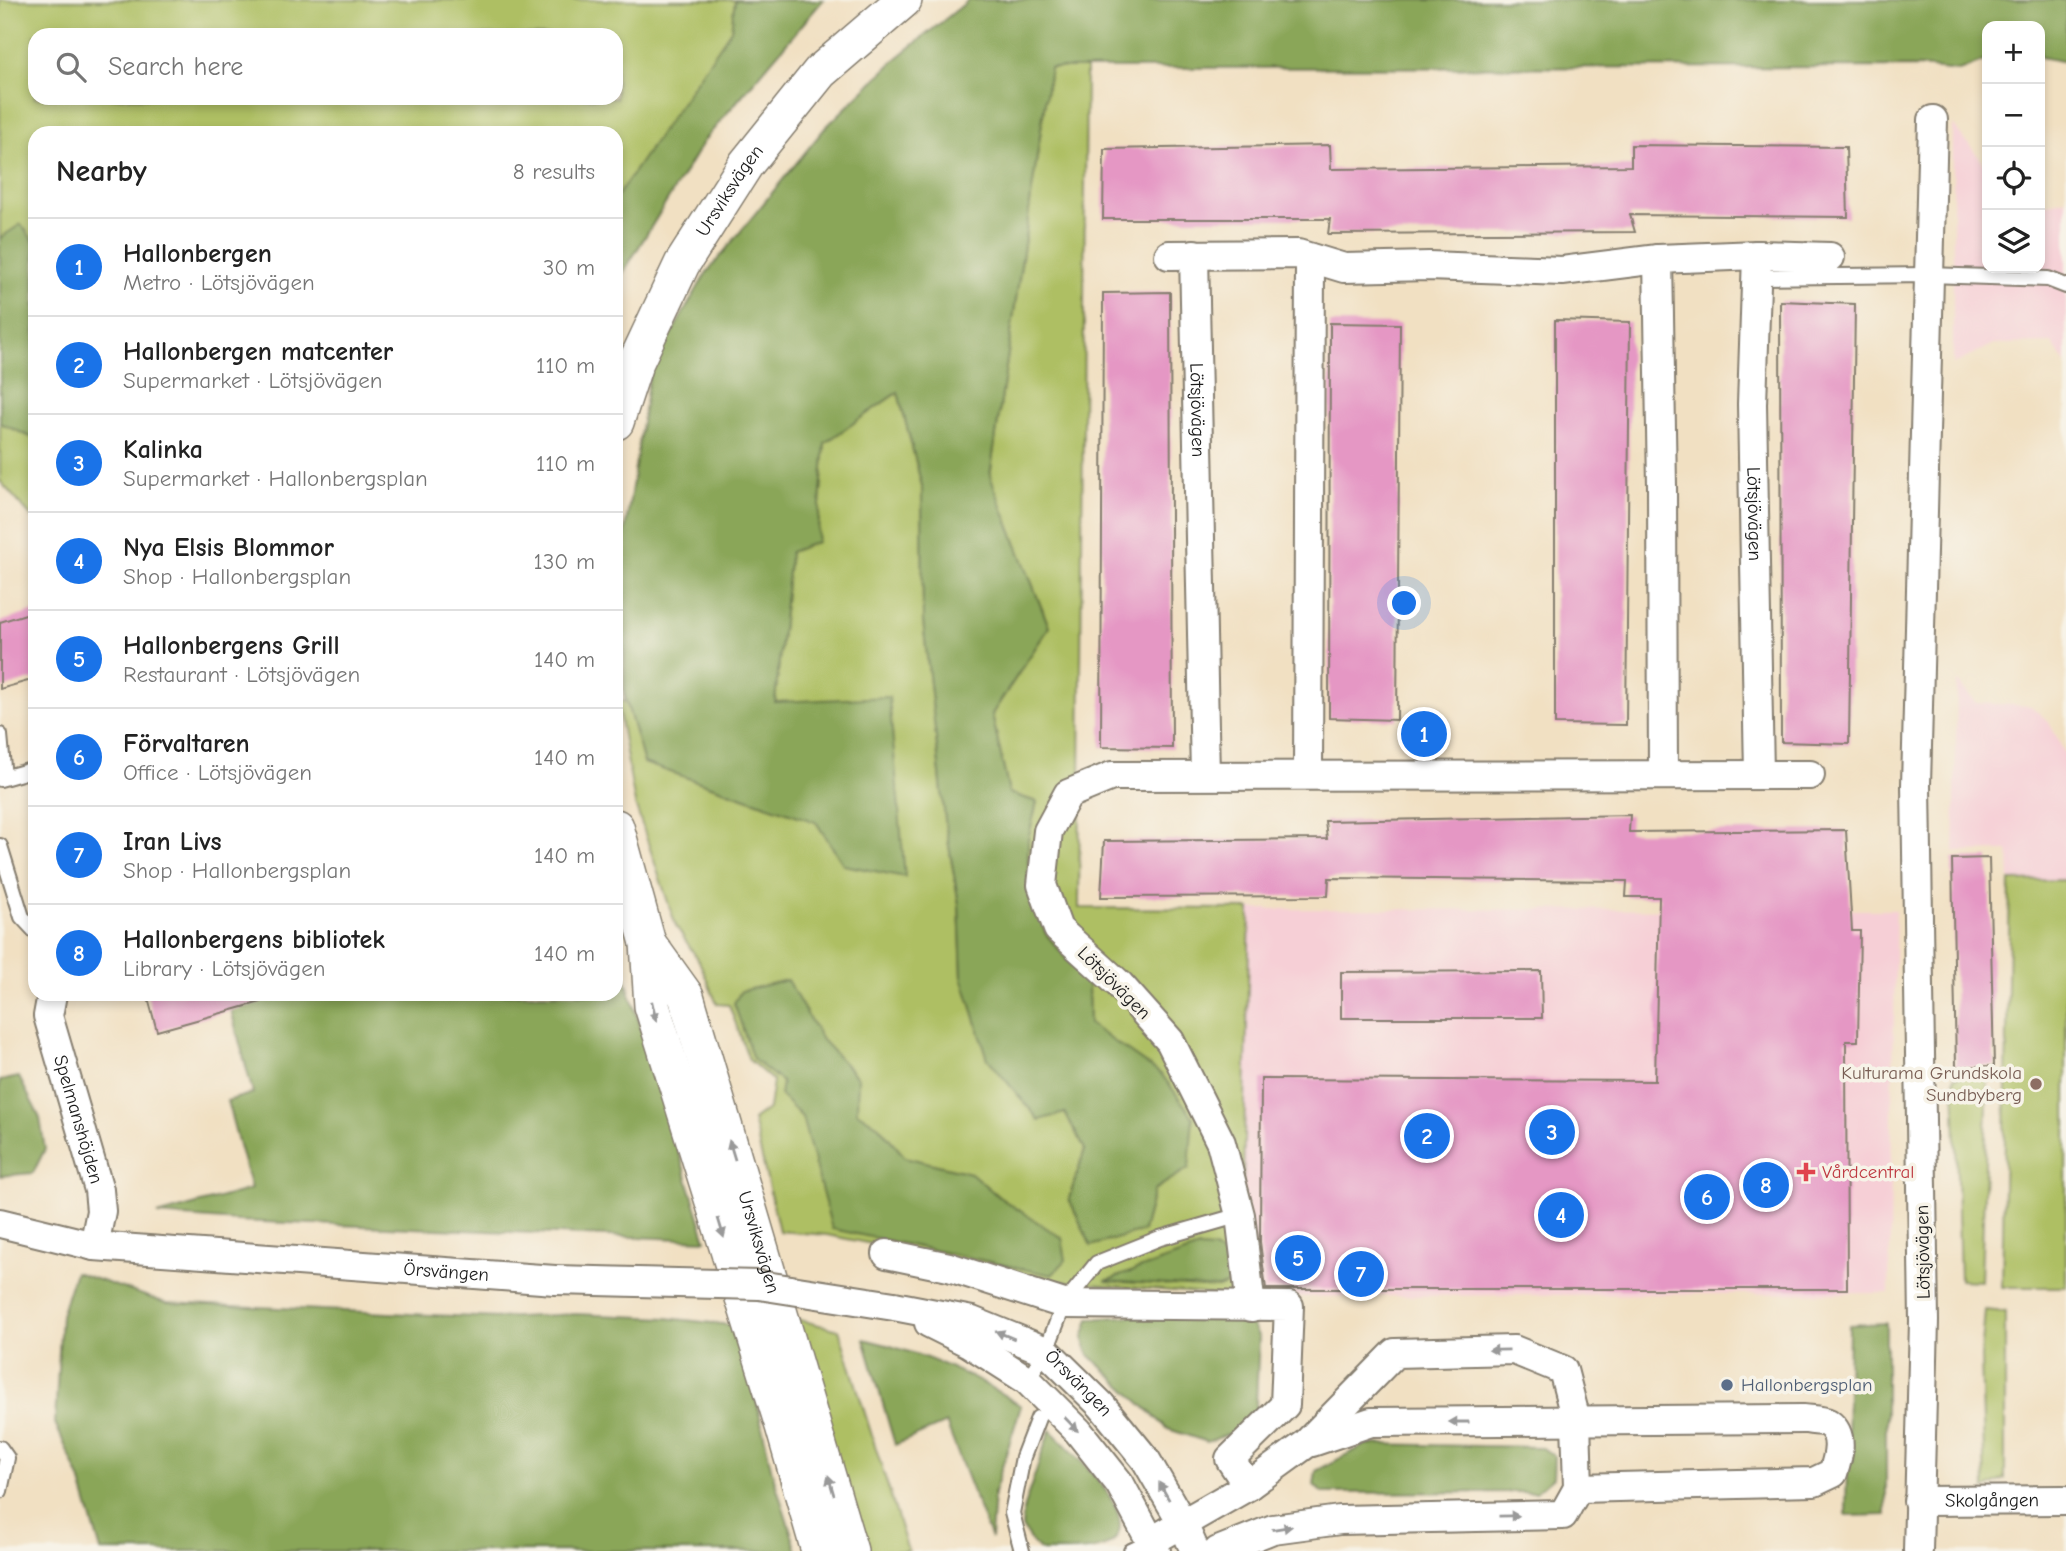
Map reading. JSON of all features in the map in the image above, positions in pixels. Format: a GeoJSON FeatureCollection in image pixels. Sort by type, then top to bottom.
{"type":"FeatureCollection","features":[{"type":"Feature","properties":{"kind":"street","name":"Ursviksvägen"},"geometry":{"type":"LineString","coordinates":[[623,401],[635,364],[682,264],[746,164],[820,72],[904,0]]}},
{"type":"Feature","properties":{"kind":"street","name":"Lötsjövägen"},"geometry":{"type":"LineString","coordinates":[[1918,1551],[1924,1321],[1916,785],[1933,120]]}},
{"type":"Feature","properties":{"kind":"street","name":"Lötsjövägen"},"geometry":{"type":"LineString","coordinates":[[1205,775],[1182,255],[1298,254],[1344,268],[1429,266],[1562,271],[1658,260],[1756,266],[1830,257]]}},
{"type":"Feature","properties":{"kind":"street"},"geometry":{"type":"LineString","coordinates":[[1308,775],[1310,258]]}},
{"type":"Feature","properties":{"kind":"street"},"geometry":{"type":"LineString","coordinates":[[1658,260],[1663,775]]}},
{"type":"Feature","properties":{"kind":"street","name":"Lötsjövägen"},"geometry":{"type":"LineString","coordinates":[[1756,266],[1752,404],[1759,774]]}},
{"type":"Feature","properties":{"kind":"street","name":"Lötsjövägen"},"geometry":{"type":"LineString","coordinates":[[1251,1307],[1240,1215],[1221,1143],[1170,1041],[1120,985],[1058,929],[1042,885],[1048,831],[1068,794],[1112,776],[1810,775]]}},
{"type":"Feature","properties":{"kind":"street","name":"Ursviksvägen"},"geometry":{"type":"LineString","coordinates":[[623,852],[648,943],[652,1006],[779,1413],[819,1551]]}},
{"type":"Feature","properties":{"kind":"street","name":"Ursviksvägen"},"geometry":{"type":"LineString","coordinates":[[648,943],[687,996],[850,1551]]}},
{"type":"Feature","properties":{"kind":"street","name":"Spelmanshöjden"},"geometry":{"type":"LineString","coordinates":[[51,1001],[48,1016],[99,1189],[101,1212],[94,1246]]}},
{"type":"Feature","properties":{"kind":"street","name":"Örsvängen"},"geometry":{"type":"LineString","coordinates":[[0,1223],[94,1246],[555,1280],[759,1285],[972,1321],[1046,1351],[1101,1405],[1146,1460],[1183,1524],[1195,1551]]}},
{"type":"Feature","properties":{"kind":"street"},"geometry":{"type":"LineString","coordinates":[[887,1254],[949,1267],[1064,1304],[1289,1306],[1285,1405],[1230,1459],[1248,1486]]}},
{"type":"Feature","properties":{"kind":"street","name":"Örsvängen"},"geometry":{"type":"LineString","coordinates":[[894,1306],[969,1343],[1027,1380],[1078,1431],[1120,1484],[1146,1548]]}},
{"type":"Feature","properties":{"kind":"street"},"geometry":{"type":"LineString","coordinates":[[1146,1548],[1248,1486],[1306,1444],[1395,1353],[1514,1350],[1563,1370],[1576,1420],[1578,1488],[1563,1515],[1340,1520],[1273,1529],[1218,1551]]}},
{"type":"Feature","properties":{"kind":"street"},"geometry":{"type":"LineString","coordinates":[[1306,1444],[1371,1422],[1804,1419],[1827,1423],[1838,1435],[1839,1455],[1833,1473],[1814,1482],[1578,1488]]}},
{"type":"Feature","properties":{"kind":"street","name":"Skolgången"},"geometry":{"type":"LineString","coordinates":[[1918,1501],[2066,1500]]}},
{"type":"Feature","properties":{"kind":"lane"},"geometry":{"type":"LineString","coordinates":[[1756,266],[2048,279],[2066,286]]}},
{"type":"Feature","properties":{"kind":"lane"},"geometry":{"type":"LineString","coordinates":[[0,735],[2,778],[28,771]]}},
{"type":"Feature","properties":{"kind":"lane"},"geometry":{"type":"LineString","coordinates":[[0,846],[22,917],[28,923]]}},
{"type":"Feature","properties":{"kind":"lane"},"geometry":{"type":"LineString","coordinates":[[1027,1380],[1046,1351],[1064,1304],[1097,1263],[1160,1238],[1240,1215]]}},
{"type":"Feature","properties":{"kind":"lane"},"geometry":{"type":"LineString","coordinates":[[1022,1551],[1012,1513],[1023,1457],[1038,1418]]}},
{"type":"Feature","properties":{"kind":"lane"},"geometry":{"type":"LineString","coordinates":[[0,1448],[7,1458],[0,1491]]}},
{"type":"Feature","properties":{"kind":"shaded area"},"geometry":{"type":"Polygon","coordinates":[[[1953,125],[1982,161],[1982,273],[2045,273],[2045,204],[2066,199],[2066,364],[2052,343],[1993,344],[1953,365],[1953,125]]]}},
{"type":"Feature","properties":{"kind":"shaded area","name":"Kulturama Grundskola Sundbyberg"},"geometry":{"type":"Polygon","coordinates":[[[1957,681],[1976,703],[2031,706],[2049,722],[2066,756],[2066,1287],[2002,1287],[2009,851],[1954,852],[1957,681]]]}},
{"type":"Feature","properties":{"kind":"shaded area"},"geometry":{"type":"Polygon","coordinates":[[[1250,909],[1896,910],[1889,1293],[1240,1297],[1250,909]]]}},
{"type":"Feature","properties":{"kind":"green space"},"geometry":{"type":"Polygon","coordinates":[[[0,0],[823,0],[705,139],[623,273],[623,126],[28,126],[28,513],[0,481],[0,0]]]}},
{"type":"Feature","properties":{"kind":"green space"},"geometry":{"type":"Polygon","coordinates":[[[735,0],[823,0],[705,139],[623,273],[623,188],[731,30],[735,0]]]}},
{"type":"Feature","properties":{"kind":"green space"},"geometry":{"type":"Polygon","coordinates":[[[969,0],[2066,0],[2066,62],[2045,58],[2045,21],[1982,21],[1982,62],[1959,71],[1920,67],[1050,68],[990,476],[1049,627],[992,714],[1009,793],[1037,802],[1028,839],[1028,882],[1046,934],[1088,985],[1089,1024],[1162,1075],[1193,1117],[1189,1168],[1154,1190],[1143,1231],[1091,1246],[1069,1199],[1085,1149],[1065,1113],[1039,1120],[988,1059],[962,977],[959,904],[946,828],[923,621],[922,486],[898,392],[825,443],[817,542],[790,552],[775,702],[889,697],[905,877],[844,865],[816,822],[644,763],[624,694],[623,544],[650,371],[705,275],[825,128],[897,58],[969,0]]]}},
{"type":"Feature","properties":{"kind":"green space"},"geometry":{"type":"Polygon","coordinates":[[[1050,68],[1086,68],[1079,908],[1250,909],[1240,1297],[1057,1281],[827,1235],[779,1231],[753,1120],[769,1108],[773,1081],[749,1060],[729,1005],[717,1004],[699,961],[676,926],[635,804],[623,736],[623,701],[626,701],[644,763],[816,822],[844,865],[775,702],[790,551],[817,542],[825,443],[898,392],[922,486],[923,621],[946,828],[959,904],[962,977],[1065,1113],[1085,1149],[1069,1199],[1143,1231],[1154,1190],[1189,1168],[1089,1024],[1088,985],[1046,934],[1028,882],[1028,839],[1037,802],[1009,793],[992,714],[1049,627],[990,476],[1050,68]]]}},
{"type":"Feature","properties":{"kind":"green space"},"geometry":{"type":"Polygon","coordinates":[[[21,224],[28,234],[28,436],[0,423],[0,238],[21,224]]]}},
{"type":"Feature","properties":{"kind":"green space"},"geometry":{"type":"Polygon","coordinates":[[[2066,880],[2066,1287],[2002,1287],[2010,881],[2066,880]]]}},
{"type":"Feature","properties":{"kind":"green space"},"geometry":{"type":"Polygon","coordinates":[[[623,971],[706,1240],[237,1221],[157,1215],[251,1189],[227,1101],[253,1093],[231,1010],[239,1001],[623,1001],[623,971]]]}},
{"type":"Feature","properties":{"kind":"green space"},"geometry":{"type":"Polygon","coordinates":[[[787,980],[822,1040],[858,1078],[857,1112],[879,1126],[905,1157],[971,1173],[999,1197],[1062,1238],[1066,1260],[1052,1275],[832,1229],[802,1117],[780,1095],[782,1082],[753,1059],[734,1003],[741,991],[787,980]]]}},
{"type":"Feature","properties":{"kind":"green space"},"geometry":{"type":"Polygon","coordinates":[[[1988,1074],[1981,1281],[1960,1280],[1954,1077],[1988,1074]]]}},
{"type":"Feature","properties":{"kind":"green space"},"geometry":{"type":"Polygon","coordinates":[[[19,1077],[40,1118],[45,1149],[33,1173],[0,1176],[0,1081],[19,1077]]]}},
{"type":"Feature","properties":{"kind":"green space"},"geometry":{"type":"Polygon","coordinates":[[[1199,1248],[1214,1249],[1233,1264],[1233,1282],[1218,1288],[1105,1281],[1199,1248]]]}},
{"type":"Feature","properties":{"kind":"green space"},"geometry":{"type":"Polygon","coordinates":[[[75,1272],[166,1303],[498,1318],[576,1314],[666,1318],[740,1326],[772,1472],[797,1551],[101,1551],[80,1479],[55,1423],[61,1315],[75,1272]]]}},
{"type":"Feature","properties":{"kind":"green space"},"geometry":{"type":"Polygon","coordinates":[[[1985,1310],[2005,1312],[2005,1479],[1985,1489],[1981,1357],[1985,1310]]]}},
{"type":"Feature","properties":{"kind":"green space"},"geometry":{"type":"Polygon","coordinates":[[[1174,1313],[1247,1314],[1259,1338],[1255,1425],[1207,1442],[1168,1429],[1089,1355],[1083,1338],[1089,1319],[1174,1313]]]}},
{"type":"Feature","properties":{"kind":"green space"},"geometry":{"type":"Polygon","coordinates":[[[792,1318],[839,1330],[908,1551],[863,1551],[792,1318]]]}},
{"type":"Feature","properties":{"kind":"green space"},"geometry":{"type":"Polygon","coordinates":[[[1886,1323],[1886,1515],[1846,1516],[1849,1325],[1886,1323]]]}},
{"type":"Feature","properties":{"kind":"green space"},"geometry":{"type":"Polygon","coordinates":[[[864,1339],[945,1365],[1021,1406],[994,1493],[991,1539],[946,1423],[895,1445],[864,1339]]]}},
{"type":"Feature","properties":{"kind":"green space"},"geometry":{"type":"Polygon","coordinates":[[[1050,1430],[1090,1471],[1115,1507],[1120,1529],[1117,1537],[1103,1547],[1043,1551],[1034,1544],[1022,1527],[1024,1506],[1050,1430]]]}},
{"type":"Feature","properties":{"kind":"green space"},"geometry":{"type":"Polygon","coordinates":[[[1367,1444],[1541,1447],[1554,1456],[1553,1477],[1536,1492],[1322,1493],[1314,1485],[1316,1471],[1367,1444]]]}},
{"type":"Feature","properties":{"kind":"building"},"geometry":{"type":"Polygon","coordinates":[[[1330,145],[1331,169],[1631,166],[1631,145],[1846,147],[1848,217],[1630,215],[1635,232],[1328,234],[1330,219],[1103,219],[1104,149],[1330,145]]]}},
{"type":"Feature","properties":{"kind":"building"},"geometry":{"type":"Polygon","coordinates":[[[1170,292],[1172,748],[1101,747],[1103,293],[1170,292]]]}},
{"type":"Feature","properties":{"kind":"building"},"geometry":{"type":"Polygon","coordinates":[[[1780,301],[1855,304],[1849,744],[1781,742],[1780,301]]]}},
{"type":"Feature","properties":{"kind":"building"},"geometry":{"type":"Polygon","coordinates":[[[1555,320],[1630,322],[1626,725],[1555,724],[1555,320]]]}},
{"type":"Feature","properties":{"kind":"building"},"geometry":{"type":"Polygon","coordinates":[[[1330,323],[1400,324],[1397,720],[1329,718],[1330,323]]]}},
{"type":"Feature","properties":{"kind":"building"},"geometry":{"type":"Polygon","coordinates":[[[28,613],[28,681],[0,689],[0,622],[28,613]]]}},
{"type":"Feature","properties":{"kind":"building"},"geometry":{"type":"Polygon","coordinates":[[[1630,815],[1629,832],[1846,830],[1852,931],[1860,931],[1858,1041],[1846,1041],[1847,1289],[1266,1289],[1260,1242],[1261,1079],[1655,1081],[1659,897],[1626,897],[1627,881],[1329,878],[1328,896],[1101,897],[1104,841],[1327,839],[1325,821],[1630,815]]]}},
{"type":"Feature","properties":{"kind":"building"},"geometry":{"type":"Polygon","coordinates":[[[1989,858],[1994,1066],[1956,1067],[1952,859],[1989,858]]]}},
{"type":"Feature","properties":{"kind":"building"},"geometry":{"type":"Polygon","coordinates":[[[1541,971],[1542,1018],[1341,1018],[1341,972],[1541,971]]]}},
{"type":"Feature","properties":{"kind":"building"},"geometry":{"type":"Polygon","coordinates":[[[149,1001],[261,1001],[261,1002],[157,1031],[149,1001]]]}},
{"type":"Feature","properties":{"kind":"place","name":"Hallonbergen"},"geometry":{"type":"Point","coordinates":[1424,734]}},
{"type":"Feature","properties":{"kind":"place","name":"Kulturama Grundskola Sundbyberg"},"geometry":{"type":"Point","coordinates":[2036,1084]}},
{"type":"Feature","properties":{"kind":"place","name":"Kalinka"},"geometry":{"type":"Point","coordinates":[1552,1132]}},
{"type":"Feature","properties":{"kind":"place","name":"Hallonbergen matcenter"},"geometry":{"type":"Point","coordinates":[1427,1136]}},
{"type":"Feature","properties":{"kind":"place","name":"Vårdcentral"},"geometry":{"type":"Point","coordinates":[1806,1172]}},
{"type":"Feature","properties":{"kind":"place","name":"Hallonbergens bibliotek"},"geometry":{"type":"Point","coordinates":[1766,1185]}},
{"type":"Feature","properties":{"kind":"place","name":"Förvaltaren"},"geometry":{"type":"Point","coordinates":[1707,1197]}},
{"type":"Feature","properties":{"kind":"place","name":"Nya Elsis Blommor"},"geometry":{"type":"Point","coordinates":[1561,1215]}},
{"type":"Feature","properties":{"kind":"place","name":"Hallonbergens Grill"},"geometry":{"type":"Point","coordinates":[1298,1258]}},
{"type":"Feature","properties":{"kind":"place","name":"Iran Livs"},"geometry":{"type":"Point","coordinates":[1361,1274]}},
{"type":"Feature","properties":{"kind":"place","name":"Hallonbergsplan"},"geometry":{"type":"Point","coordinates":[1727,1385]}}]}
